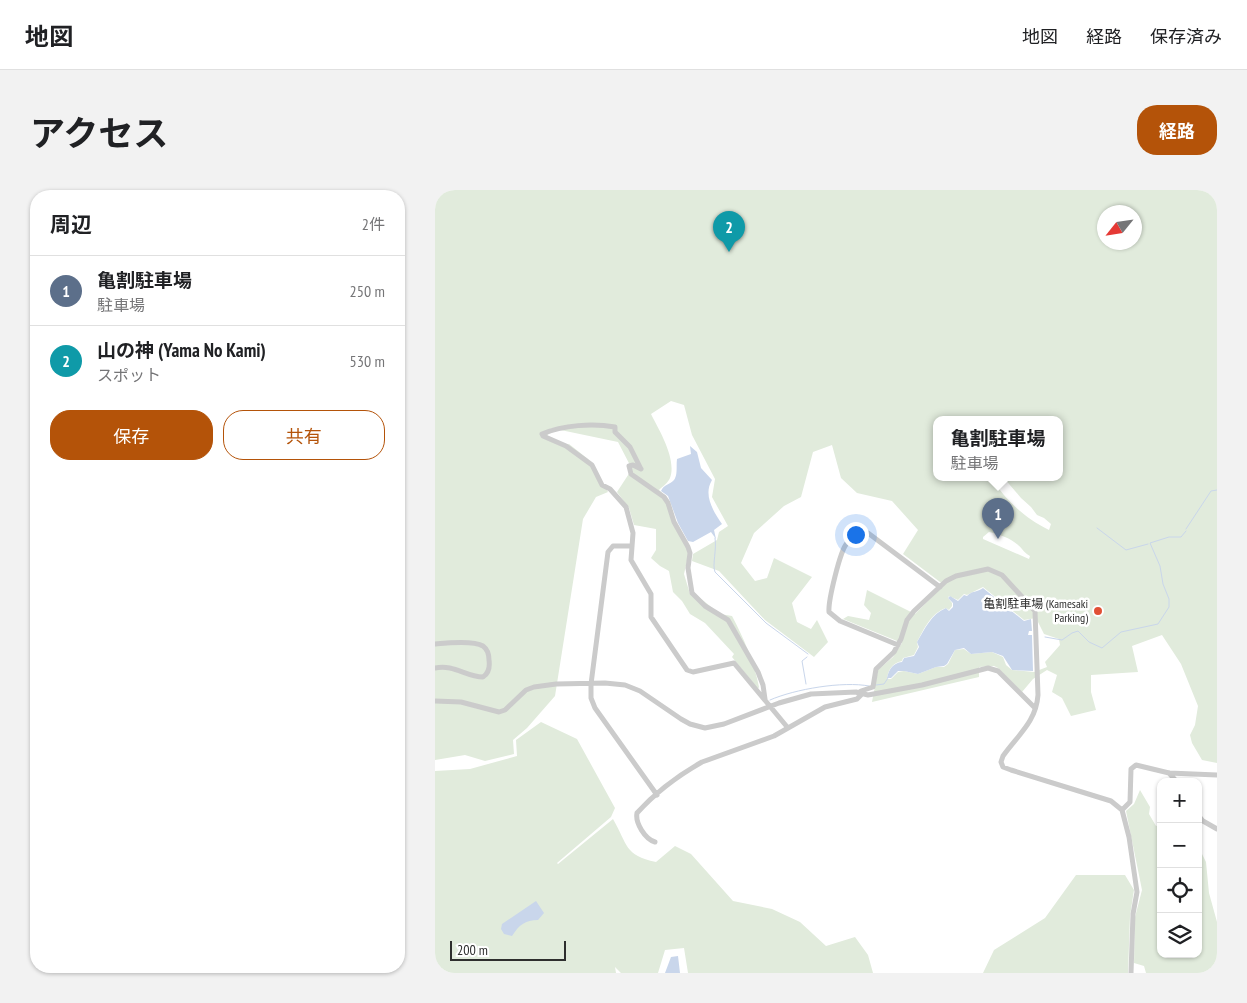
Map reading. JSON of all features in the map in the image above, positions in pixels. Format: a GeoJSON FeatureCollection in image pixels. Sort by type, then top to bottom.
{"type":"FeatureCollection","features":[{"type":"Feature","properties":{"kind":"street"},"geometry":{"type":"LineString","coordinates":[[765,700],[763,685],[758,672],[728,620],[705,606],[692,593],[688,568],[690,553],[674,522],[668,503],[663,497],[640,482],[629,470],[629,466],[633,465],[641,469],[630,447],[615,432],[615,427],[602,425],[569,427],[553,429],[542,434],[562,444],[592,465],[602,484],[610,489],[626,507],[633,533],[632,562],[651,594],[651,617],[687,670],[693,672],[734,663],[788,728]]}},
{"type":"Feature","properties":{"kind":"street"},"geometry":{"type":"LineString","coordinates":[[898,645],[840,621],[829,612],[834,581],[845,545],[852,539],[868,533],[940,587]]}},
{"type":"Feature","properties":{"kind":"street"},"geometry":{"type":"LineString","coordinates":[[632,546],[613,546],[609,552],[591,684],[593,704],[657,794]]}},
{"type":"Feature","properties":{"kind":"street"},"geometry":{"type":"LineString","coordinates":[[655,842],[652,842],[646,836],[635,817],[657,794],[692,767],[702,762],[774,736],[825,707],[857,699],[861,691],[873,686],[877,666],[894,652],[910,615],[946,581],[956,576],[988,569],[1002,575],[1035,611],[1038,695],[1035,714],[1003,756],[1001,762],[1003,767],[1111,802],[1122,810],[1129,838],[1137,892],[1133,914],[1131,973]]}},
{"type":"Feature","properties":{"kind":"street"},"geometry":{"type":"LineString","coordinates":[[435,644],[471,643],[483,646],[488,652],[490,662],[489,670],[483,677],[473,676],[452,667],[435,668]]}},
{"type":"Feature","properties":{"kind":"street"},"geometry":{"type":"LineString","coordinates":[[435,700],[461,702],[499,712],[505,710],[526,690],[543,685],[591,684],[625,686],[637,689],[648,695],[690,724],[705,728],[724,724],[770,706],[811,694],[869,695],[992,668],[998,671],[1035,708]]}},
{"type":"Feature","properties":{"kind":"street"},"geometry":{"type":"LineString","coordinates":[[1122,810],[1130,802],[1129,783],[1133,766],[1140,765],[1169,772],[1217,775]]}},
{"type":"Feature","properties":{"kind":"street"},"geometry":{"type":"LineString","coordinates":[[1169,772],[1174,778]]}},
{"type":"Feature","properties":{"kind":"street"},"geometry":{"type":"LineString","coordinates":[[1202,819],[1217,828]]}},
{"type":"Feature","properties":{"kind":"green space"},"geometry":{"type":"Polygon","coordinates":[[[435,190],[1217,190],[1217,763],[1202,760],[1192,743],[1190,735],[1195,725],[1198,706],[1181,664],[1162,635],[1132,646],[1138,672],[1091,675],[1091,692],[1096,710],[1071,716],[1062,698],[1052,692],[1057,675],[1047,670],[1033,679],[1022,692],[994,666],[979,667],[979,677],[872,702],[878,670],[893,657],[902,643],[843,619],[848,616],[869,620],[871,613],[864,605],[867,590],[915,614],[944,585],[903,554],[918,530],[892,501],[857,493],[841,478],[832,445],[813,452],[801,497],[784,506],[754,533],[741,563],[755,581],[767,578],[774,558],[812,577],[792,603],[797,622],[811,629],[817,620],[828,642],[814,657],[765,620],[719,571],[692,561],[693,554],[717,540],[719,532],[728,526],[712,497],[715,479],[692,435],[684,405],[671,401],[651,414],[666,445],[672,470],[670,478],[659,490],[667,498],[676,522],[690,548],[684,574],[690,594],[695,594],[720,614],[732,616],[751,659],[757,677],[758,689],[732,657],[734,654],[705,623],[690,614],[682,601],[673,592],[669,571],[651,558],[656,550],[656,529],[634,525],[629,508],[617,492],[632,469],[618,442],[551,428],[546,439],[561,446],[569,444],[588,459],[608,492],[596,497],[583,519],[555,696],[527,728],[513,740],[514,754],[485,761],[465,755],[435,760],[435,190]],[[989,532],[983,539],[1029,559],[1030,556],[1018,545],[1000,535],[989,532]],[[983,587],[967,595],[964,594],[958,600],[949,596],[948,598],[952,606],[949,610],[946,608],[941,610],[932,618],[917,642],[918,647],[914,655],[903,658],[902,661],[893,665],[887,679],[891,679],[898,672],[904,671],[918,674],[936,667],[944,667],[948,664],[955,650],[964,649],[971,654],[992,652],[1003,657],[1006,665],[1012,670],[1034,672],[1047,667],[1045,662],[1060,645],[1059,639],[1044,634],[1036,618],[1024,620],[983,587]]]}},
{"type":"Feature","properties":{"kind":"green space"},"geometry":{"type":"Polygon","coordinates":[[[541,722],[577,739],[615,808],[611,817],[558,864],[613,819],[628,848],[638,856],[656,862],[675,846],[691,854],[733,901],[772,909],[800,922],[826,946],[855,937],[868,955],[873,973],[688,973],[684,948],[665,950],[658,973],[621,973],[615,967],[616,973],[435,973],[435,771],[470,769],[517,756],[516,740],[541,722]]]}},
{"type":"Feature","properties":{"kind":"green space"},"geometry":{"type":"Polygon","coordinates":[[[1140,790],[1150,807],[1149,814],[1157,826],[1157,958],[1202,958],[1202,854],[1206,862],[1209,893],[1217,922],[1217,973],[1146,973],[1144,966],[1134,963],[1135,917],[1142,890],[1126,811],[1134,804],[1140,790]]]}},
{"type":"Feature","properties":{"kind":"green space"},"geometry":{"type":"Polygon","coordinates":[[[1076,875],[1125,875],[1134,890],[1130,916],[1128,973],[983,973],[994,950],[1045,918],[1076,875]]]}},
{"type":"Feature","properties":{"kind":"water"},"geometry":{"type":"Polygon","coordinates":[[[690,446],[697,452],[701,468],[712,480],[709,486],[710,503],[722,524],[714,530],[716,539],[711,532],[693,542],[688,541],[678,523],[668,496],[661,491],[675,478],[677,459],[691,454],[690,446]]]}},
{"type":"Feature","properties":{"kind":"water"},"geometry":{"type":"Polygon","coordinates":[[[983,588],[1024,621],[1031,619],[1032,631],[1029,631],[1028,635],[1032,635],[1033,671],[1012,670],[1003,656],[992,652],[971,654],[964,648],[955,650],[944,666],[918,674],[898,671],[891,678],[887,678],[890,669],[894,665],[902,662],[904,658],[914,656],[919,647],[917,642],[932,618],[946,608],[949,611],[953,607],[953,603],[948,598],[950,596],[958,601],[964,595],[967,596],[983,588]]]}},
{"type":"Feature","properties":{"kind":"water"},"geometry":{"type":"Polygon","coordinates":[[[536,901],[544,913],[538,920],[523,924],[512,936],[504,934],[501,929],[502,924],[536,901]]]}},
{"type":"Feature","properties":{"kind":"water"},"geometry":{"type":"Polygon","coordinates":[[[678,956],[680,973],[665,973],[671,957],[678,956]]]}},
{"type":"Feature","properties":{"kind":"waterway"},"geometry":{"type":"LineString","coordinates":[[1186,529],[1211,491],[1217,490]]}},
{"type":"Feature","properties":{"kind":"waterway"},"geometry":{"type":"LineString","coordinates":[[1097,528],[1126,550],[1148,544]]}},
{"type":"Feature","properties":{"kind":"waterway"},"geometry":{"type":"LineString","coordinates":[[1045,637],[1062,640],[1078,631],[1089,642],[1102,648],[1121,632],[1158,624],[1169,607],[1169,599],[1163,584],[1160,566],[1150,543],[1169,537],[1181,537],[1186,531]]}},
{"type":"Feature","properties":{"kind":"waterway"},"geometry":{"type":"LineString","coordinates":[[715,538],[715,572],[766,623],[808,654]]}},
{"type":"Feature","properties":{"kind":"waterway"},"geometry":{"type":"LineString","coordinates":[[806,684],[802,661],[807,657]]}},
{"type":"Feature","properties":{"kind":"waterway"},"geometry":{"type":"LineString","coordinates":[[876,685],[884,684],[888,678]]}},
{"type":"Feature","properties":{"kind":"waterway"},"geometry":{"type":"LineString","coordinates":[[770,700],[792,692],[833,685],[869,686]]}},
{"type":"Feature","properties":{"kind":"place","name":"山の神 (Yama No Kami)"},"geometry":{"type":"Point","coordinates":[729,252]}},
{"type":"Feature","properties":{"kind":"place","name":"亀割駐車場"},"geometry":{"type":"Point","coordinates":[998,539]}},
{"type":"Feature","properties":{"kind":"place","name":"亀割駐車場 (Kamesaki Parking)"},"geometry":{"type":"Point","coordinates":[1098,611]}}]}
